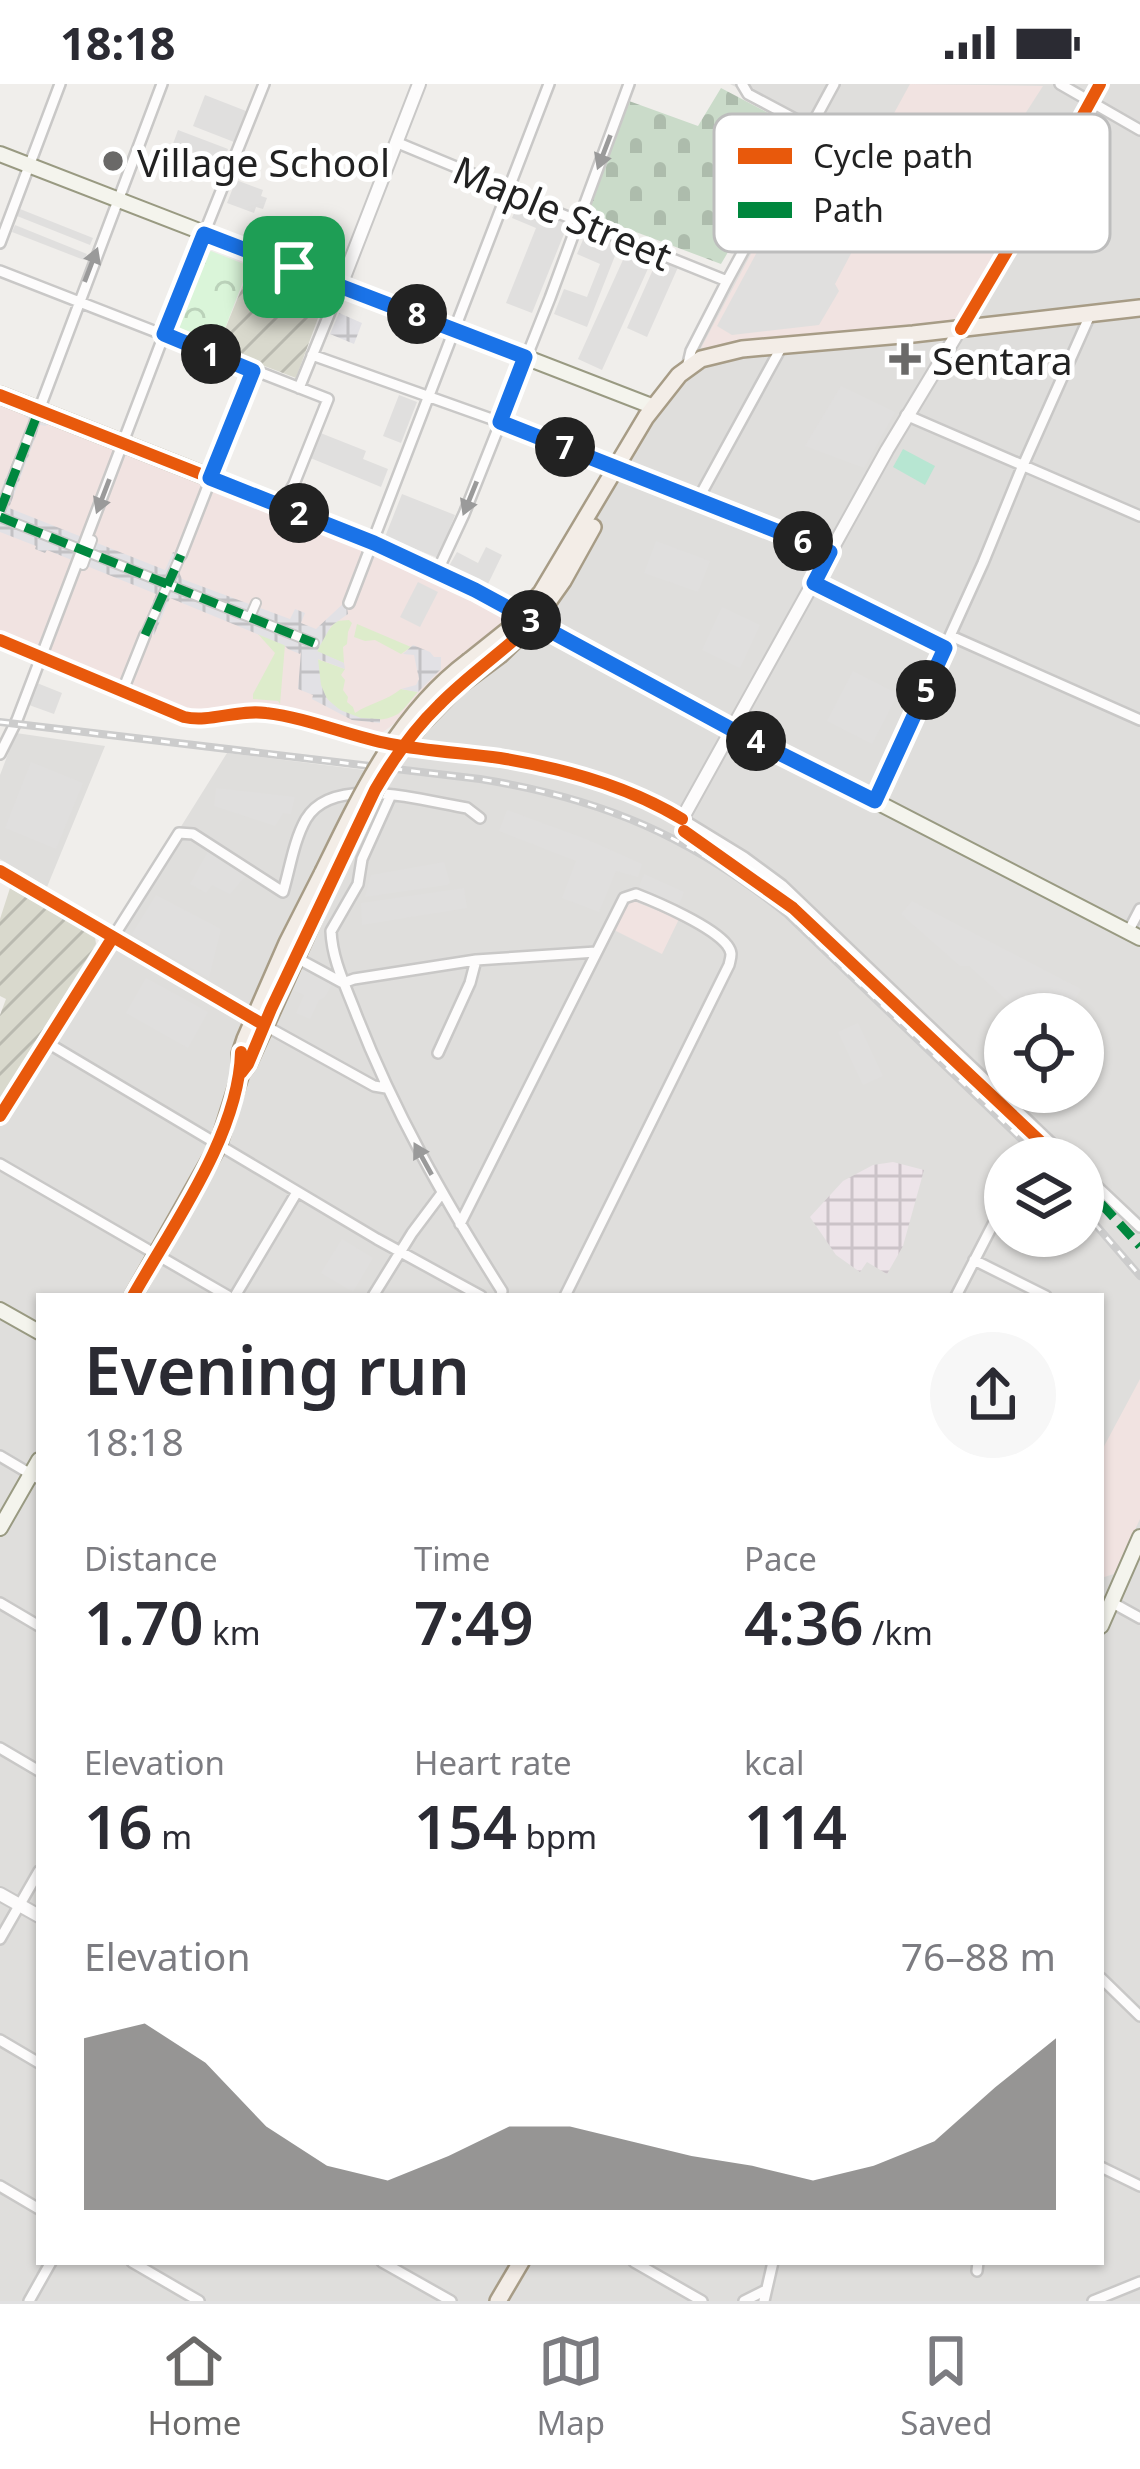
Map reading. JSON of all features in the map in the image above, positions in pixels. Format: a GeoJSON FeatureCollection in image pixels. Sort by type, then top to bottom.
{"type":"FeatureCollection","features":[{"type":"Feature","properties":{"kind":"main road"},"geometry":{"type":"LineString","coordinates":[[0,154],[654,407]]}},
{"type":"Feature","properties":{"kind":"main road"},"geometry":{"type":"LineString","coordinates":[[135,1293],[218,1146],[259,1022],[328,874],[391,761],[477,663],[563,581],[654,407],[687,368],[720,353],[1140,308]]}},
{"type":"Feature","properties":{"kind":"main road"},"geometry":{"type":"LineString","coordinates":[[0,395],[437,572],[1134,935]]}},
{"type":"Feature","properties":{"kind":"main road"},"geometry":{"type":"LineString","coordinates":[[0,1310],[36,1330]]}},
{"type":"Feature","properties":{"kind":"main road"},"geometry":{"type":"LineString","coordinates":[[0,1528],[36,1471]]}},
{"type":"Feature","properties":{"kind":"main road"},"geometry":{"type":"LineString","coordinates":[[1104,1617],[1140,1537]]}},
{"type":"Feature","properties":{"kind":"main road"},"geometry":{"type":"LineString","coordinates":[[498,2301],[518,2265]]}},
{"type":"Feature","properties":{"kind":"street"},"geometry":{"type":"LineString","coordinates":[[0,243],[60,84]]}},
{"type":"Feature","properties":{"kind":"street"},"geometry":{"type":"LineString","coordinates":[[162,84],[0,514],[81,556],[167,584],[314,643]]}},
{"type":"Feature","properties":{"kind":"street"},"geometry":{"type":"LineString","coordinates":[[81,556],[265,84]]}},
{"type":"Feature","properties":{"kind":"street"},"geometry":{"type":"LineString","coordinates":[[299,388],[419,84]]}},
{"type":"Feature","properties":{"kind":"street"},"geometry":{"type":"LineString","coordinates":[[349,603],[549,84]]}},
{"type":"Feature","properties":{"kind":"street"},"geometry":{"type":"LineString","coordinates":[[437,572],[500,422],[629,84]]}},
{"type":"Feature","properties":{"kind":"street"},"geometry":{"type":"LineString","coordinates":[[742,84],[748,94],[786,114]]}},
{"type":"Feature","properties":{"kind":"street"},"geometry":{"type":"LineString","coordinates":[[817,114],[834,84]]}},
{"type":"Feature","properties":{"kind":"street"},"geometry":{"type":"LineString","coordinates":[[1060,84],[1140,130]]}},
{"type":"Feature","properties":{"kind":"street"},"geometry":{"type":"LineString","coordinates":[[1083,114],[1100,84]]}},
{"type":"Feature","properties":{"kind":"street","name":"Maple Street"},"geometry":{"type":"LineString","coordinates":[[398,143],[728,280]]}},
{"type":"Feature","properties":{"kind":"street"},"geometry":{"type":"LineString","coordinates":[[687,368],[743,252]]}},
{"type":"Feature","properties":{"kind":"street"},"geometry":{"type":"LineString","coordinates":[[682,819],[906,415],[1007,252]]}},
{"type":"Feature","properties":{"kind":"street"},"geometry":{"type":"LineString","coordinates":[[0,272],[328,399],[281,506]]}},
{"type":"Feature","properties":{"kind":"street"},"geometry":{"type":"LineString","coordinates":[[875,801],[1090,315]]}},
{"type":"Feature","properties":{"kind":"street"},"geometry":{"type":"LineString","coordinates":[[700,500],[782,346]]}},
{"type":"Feature","properties":{"kind":"street"},"geometry":{"type":"LineString","coordinates":[[312,355],[621,468],[830,552]]}},
{"type":"Feature","properties":{"kind":"street"},"geometry":{"type":"LineString","coordinates":[[123,690],[253,371]]}},
{"type":"Feature","properties":{"kind":"street"},"geometry":{"type":"LineString","coordinates":[[906,415],[1140,516]]}},
{"type":"Feature","properties":{"kind":"street"},"geometry":{"type":"LineString","coordinates":[[0,754],[88,538]]}},
{"type":"Feature","properties":{"kind":"street"},"geometry":{"type":"LineString","coordinates":[[814,583],[945,648]]}},
{"type":"Feature","properties":{"kind":"street"},"geometry":{"type":"LineString","coordinates":[[250,617],[256,603]]}},
{"type":"Feature","properties":{"kind":"street"},"geometry":{"type":"LineString","coordinates":[[950,636],[1140,719]]}},
{"type":"Feature","properties":{"kind":"street"},"geometry":{"type":"LineString","coordinates":[[0,640],[192,719],[263,712],[393,745],[560,770],[648,800],[744,856],[782,885],[1045,1137]]}},
{"type":"Feature","properties":{"kind":"street"},"geometry":{"type":"LineString","coordinates":[[0,1116],[179,833],[193,834],[283,892],[300,831],[316,805],[326,799],[348,792],[390,796],[467,808],[479,818]]}},
{"type":"Feature","properties":{"kind":"street"},"geometry":{"type":"LineString","coordinates":[[390,796],[362,859],[358,884],[331,931],[343,983],[386,1088],[502,1293]]}},
{"type":"Feature","properties":{"kind":"street"},"geometry":{"type":"LineString","coordinates":[[0,871],[259,1022],[374,1086],[386,1088]]}},
{"type":"Feature","properties":{"kind":"street"},"geometry":{"type":"LineString","coordinates":[[460,1224],[628,895],[659,903],[725,943],[731,957],[724,976],[566,1293]]}},
{"type":"Feature","properties":{"kind":"street"},"geometry":{"type":"LineString","coordinates":[[1134,935],[1140,909]]}},
{"type":"Feature","properties":{"kind":"street"},"geometry":{"type":"LineString","coordinates":[[290,954],[343,983],[476,960],[596,952]]}},
{"type":"Feature","properties":{"kind":"street"},"geometry":{"type":"LineString","coordinates":[[438,1054],[476,960]]}},
{"type":"Feature","properties":{"kind":"street"},"geometry":{"type":"LineString","coordinates":[[46,1042],[475,1293]]}},
{"type":"Feature","properties":{"kind":"street"},"geometry":{"type":"LineString","coordinates":[[0,1165],[225,1293]]}},
{"type":"Feature","properties":{"kind":"street"},"geometry":{"type":"LineString","coordinates":[[233,1293],[297,1192]]}},
{"type":"Feature","properties":{"kind":"street"},"geometry":{"type":"LineString","coordinates":[[376,1293],[442,1193]]}},
{"type":"Feature","properties":{"kind":"street"},"geometry":{"type":"LineString","coordinates":[[1104,1193],[1140,1227]]}},
{"type":"Feature","properties":{"kind":"street"},"geometry":{"type":"LineString","coordinates":[[958,1293],[984,1241]]}},
{"type":"Feature","properties":{"kind":"street"},"geometry":{"type":"LineString","coordinates":[[974,1260],[1040,1293]]}},
{"type":"Feature","properties":{"kind":"street"},"geometry":{"type":"LineString","coordinates":[[0,1456],[36,1471]]}},
{"type":"Feature","properties":{"kind":"street"},"geometry":{"type":"LineString","coordinates":[[1112,1593],[1140,1618]]}},
{"type":"Feature","properties":{"kind":"street"},"geometry":{"type":"LineString","coordinates":[[0,1603],[36,1624]]}},
{"type":"Feature","properties":{"kind":"street"},"geometry":{"type":"LineString","coordinates":[[0,1748],[36,1769]]}},
{"type":"Feature","properties":{"kind":"street"},"geometry":{"type":"LineString","coordinates":[[0,1939],[36,1876]]}},
{"type":"Feature","properties":{"kind":"street"},"geometry":{"type":"LineString","coordinates":[[0,1894],[36,1914]]}},
{"type":"Feature","properties":{"kind":"street"},"geometry":{"type":"LineString","coordinates":[[1104,1981],[1140,2016]]}},
{"type":"Feature","properties":{"kind":"street"},"geometry":{"type":"LineString","coordinates":[[0,2040],[36,2061]]}},
{"type":"Feature","properties":{"kind":"street"},"geometry":{"type":"LineString","coordinates":[[1104,2168],[1138,2181]]}},
{"type":"Feature","properties":{"kind":"street"},"geometry":{"type":"LineString","coordinates":[[0,2186],[36,2207]]}},
{"type":"Feature","properties":{"kind":"street"},"geometry":{"type":"LineString","coordinates":[[29,2301],[49,2265]]}},
{"type":"Feature","properties":{"kind":"street"},"geometry":{"type":"LineString","coordinates":[[137,2265],[199,2301]]}},
{"type":"Feature","properties":{"kind":"street"},"geometry":{"type":"LineString","coordinates":[[387,2265],[451,2301]]}},
{"type":"Feature","properties":{"kind":"street"},"geometry":{"type":"LineString","coordinates":[[639,2265],[702,2301]]}},
{"type":"Feature","properties":{"kind":"street"},"geometry":{"type":"LineString","coordinates":[[744,2301],[766,2295],[772,2265]]}},
{"type":"Feature","properties":{"kind":"street"},"geometry":{"type":"LineString","coordinates":[[1093,2301],[1140,2282]]}},
{"type":"Feature","properties":{"kind":"shaded area"},"geometry":{"type":"Polygon","coordinates":[[[730,84],[1140,84],[1140,2301],[0,2301],[0,1116],[227,753],[373,771],[529,619],[687,368],[746,252],[1110,252],[1110,114],[787,114],[730,84]]]}},
{"type":"Feature","properties":{"kind":"shaded area"},"geometry":{"type":"Polygon","coordinates":[[[910,84],[1043,86],[1025,114],[894,114],[910,84]]]}},
{"type":"Feature","properties":{"kind":"shaded area"},"geometry":{"type":"Polygon","coordinates":[[[205,95],[246,111],[234,142],[193,126],[205,95]]]}},
{"type":"Feature","properties":{"kind":"shaded area"},"geometry":{"type":"Polygon","coordinates":[[[178,130],[228,149],[219,174],[169,155],[178,130]]]}},
{"type":"Feature","properties":{"kind":"shaded area"},"geometry":{"type":"Polygon","coordinates":[[[236,180],[263,190],[261,196],[267,198],[263,209],[256,207],[254,213],[227,203],[236,180]]]}},
{"type":"Feature","properties":{"kind":"shaded area"},"geometry":{"type":"Polygon","coordinates":[[[518,204],[568,224],[532,313],[506,303],[536,228],[512,218],[518,204]]]}},
{"type":"Feature","properties":{"kind":"shaded area"},"geometry":{"type":"Polygon","coordinates":[[[20,209],[93,238],[90,245],[17,216],[20,209]]]}},
{"type":"Feature","properties":{"kind":"shaded area"},"geometry":{"type":"Polygon","coordinates":[[[15,225],[87,254],[84,260],[12,232],[15,225]]]}},
{"type":"Feature","properties":{"kind":"shaded area"},"geometry":{"type":"Polygon","coordinates":[[[587,230],[620,243],[587,327],[554,314],[564,289],[587,297],[600,264],[577,254],[587,230]]]}},
{"type":"Feature","properties":{"kind":"shaded area"},"geometry":{"type":"Polygon","coordinates":[[[627,251],[651,262],[602,370],[578,359],[627,251]]]}},
{"type":"Feature","properties":{"kind":"shaded area"},"geometry":{"type":"Polygon","coordinates":[[[752,252],[997,252],[959,319],[701,348],[752,252]]]}},
{"type":"Feature","properties":{"kind":"shaded area"},"geometry":{"type":"Polygon","coordinates":[[[757,252],[852,252],[835,284],[839,291],[819,325],[732,335],[717,326],[757,252]]]}},
{"type":"Feature","properties":{"kind":"shaded area"},"geometry":{"type":"Polygon","coordinates":[[[659,256],[679,265],[647,337],[627,328],[659,256]]]}},
{"type":"Feature","properties":{"kind":"shaded area"},"geometry":{"type":"Polygon","coordinates":[[[253,261],[329,288],[296,378],[236,355],[225,329],[253,261]]]}},
{"type":"Feature","properties":{"kind":"shaded area"},"geometry":{"type":"Polygon","coordinates":[[[339,313],[362,323],[354,344],[330,334],[339,313]]]}},
{"type":"Feature","properties":{"kind":"shaded area"},"geometry":{"type":"Polygon","coordinates":[[[841,386],[895,412],[864,468],[805,446],[841,386]]]}},
{"type":"Feature","properties":{"kind":"shaded area"},"geometry":{"type":"Polygon","coordinates":[[[0,395],[123,442],[516,611],[506,627],[372,740],[263,713],[199,719],[0,634],[0,395]]]}},
{"type":"Feature","properties":{"kind":"shaded area"},"geometry":{"type":"Polygon","coordinates":[[[399,395],[417,402],[401,443],[383,436],[399,395]]]}},
{"type":"Feature","properties":{"kind":"shaded area"},"geometry":{"type":"Polygon","coordinates":[[[29,412],[48,423],[40,425],[9,508],[165,570],[173,552],[187,557],[179,572],[182,579],[290,619],[295,609],[305,613],[301,623],[316,629],[346,601],[348,614],[331,626],[317,651],[344,663],[345,669],[318,659],[321,685],[327,699],[340,710],[380,719],[380,723],[352,720],[298,689],[301,652],[170,598],[154,635],[142,630],[156,594],[0,532],[0,492],[30,420],[24,416],[29,412]]]}},
{"type":"Feature","properties":{"kind":"shaded area"},"geometry":{"type":"Polygon","coordinates":[[[318,432],[366,451],[363,459],[388,469],[381,487],[308,457],[318,432]]]}},
{"type":"Feature","properties":{"kind":"shaded area"},"geometry":{"type":"Polygon","coordinates":[[[402,494],[455,515],[438,558],[385,537],[402,494]]]}},
{"type":"Feature","properties":{"kind":"shaded area"},"geometry":{"type":"Polygon","coordinates":[[[656,541],[710,561],[698,592],[644,573],[656,541]]]}},
{"type":"Feature","properties":{"kind":"shaded area"},"geometry":{"type":"Polygon","coordinates":[[[486,547],[502,555],[487,586],[449,566],[457,552],[478,563],[486,547]]]}},
{"type":"Feature","properties":{"kind":"shaded area"},"geometry":{"type":"Polygon","coordinates":[[[418,582],[438,592],[420,627],[400,617],[418,582]]]}},
{"type":"Feature","properties":{"kind":"shaded area"},"geometry":{"type":"Polygon","coordinates":[[[722,607],[760,625],[740,668],[702,650],[722,607]]]}},
{"type":"Feature","properties":{"kind":"shaded area"},"geometry":{"type":"Polygon","coordinates":[[[413,645],[441,657],[441,669],[418,692],[401,689],[416,685],[419,679],[414,655],[403,654],[413,645]]]}},
{"type":"Feature","properties":{"kind":"shaded area"},"geometry":{"type":"Polygon","coordinates":[[[853,671],[898,694],[872,744],[827,721],[853,671]]]}},
{"type":"Feature","properties":{"kind":"shaded area"},"geometry":{"type":"Polygon","coordinates":[[[37,683],[62,693],[54,714],[29,705],[37,683]]]}},
{"type":"Feature","properties":{"kind":"shaded area"},"geometry":{"type":"Polygon","coordinates":[[[16,733],[105,746],[47,887],[0,859],[0,775],[16,733]]]}},
{"type":"Feature","properties":{"kind":"shaded area"},"geometry":{"type":"Polygon","coordinates":[[[31,762],[83,783],[56,849],[5,828],[31,762]]]}},
{"type":"Feature","properties":{"kind":"shaded area"},"geometry":{"type":"Polygon","coordinates":[[[216,788],[295,797],[291,814],[283,813],[275,826],[214,806],[216,788]]]}},
{"type":"Feature","properties":{"kind":"shaded area"},"geometry":{"type":"Polygon","coordinates":[[[507,810],[642,864],[638,877],[616,871],[599,912],[562,898],[576,861],[499,831],[507,810]]]}},
{"type":"Feature","properties":{"kind":"shaded area"},"geometry":{"type":"Polygon","coordinates":[[[211,846],[250,871],[230,894],[212,885],[206,893],[190,884],[211,846]]]}},
{"type":"Feature","properties":{"kind":"shaded area"},"geometry":{"type":"Polygon","coordinates":[[[444,862],[447,885],[365,897],[371,875],[444,862]]]}},
{"type":"Feature","properties":{"kind":"shaded area"},"geometry":{"type":"Polygon","coordinates":[[[644,874],[684,892],[679,905],[639,887],[644,874]]]}},
{"type":"Feature","properties":{"kind":"shaded area"},"geometry":{"type":"Polygon","coordinates":[[[10,888],[88,932],[96,944],[0,1099],[0,1015],[6,999],[0,996],[0,919],[10,888]]]}},
{"type":"Feature","properties":{"kind":"shaded area"},"geometry":{"type":"Polygon","coordinates":[[[464,888],[467,908],[362,925],[361,903],[464,888]]]}},
{"type":"Feature","properties":{"kind":"shaded area"},"geometry":{"type":"Polygon","coordinates":[[[156,895],[221,929],[209,978],[132,934],[156,895]]]}},
{"type":"Feature","properties":{"kind":"shaded area"},"geometry":{"type":"Polygon","coordinates":[[[631,900],[679,919],[662,954],[614,930],[631,900]]]}},
{"type":"Feature","properties":{"kind":"shaded area"},"geometry":{"type":"Polygon","coordinates":[[[912,901],[1081,989],[1079,993],[999,993],[901,914],[912,901]]]}},
{"type":"Feature","properties":{"kind":"shaded area"},"geometry":{"type":"Polygon","coordinates":[[[299,968],[332,984],[310,1019],[296,1013],[304,995],[293,990],[286,994],[299,968]]]}},
{"type":"Feature","properties":{"kind":"shaded area"},"geometry":{"type":"Polygon","coordinates":[[[146,978],[208,1012],[188,1048],[126,1013],[146,978]]]}},
{"type":"Feature","properties":{"kind":"shaded area"},"geometry":{"type":"Polygon","coordinates":[[[858,1023],[883,1076],[863,1085],[838,1032],[858,1023]]]}},
{"type":"Feature","properties":{"kind":"shaded area"},"geometry":{"type":"Polygon","coordinates":[[[893,1162],[924,1170],[903,1246],[887,1274],[867,1262],[860,1272],[836,1255],[810,1217],[843,1181],[873,1165],[893,1162]]]}},
{"type":"Feature","properties":{"kind":"shaded area"},"geometry":{"type":"Polygon","coordinates":[[[342,1239],[373,1258],[353,1292],[321,1273],[342,1239]]]}},
{"type":"Feature","properties":{"kind":"shaded area"},"geometry":{"type":"Polygon","coordinates":[[[1140,1379],[1140,1519],[1114,1574],[1104,1577],[1104,1446],[1140,1379]]]}},
{"type":"Feature","properties":{"kind":"green space"},"geometry":{"type":"Polygon","coordinates":[[[721,88],[770,114],[714,114],[714,252],[728,252],[721,264],[588,214],[629,101],[698,126],[721,88]]]}},
{"type":"Feature","properties":{"kind":"green space"},"geometry":{"type":"Polygon","coordinates":[[[211,251],[249,266],[219,344],[180,329],[179,323],[211,251]]]}},
{"type":"Feature","properties":{"kind":"green space"},"geometry":{"type":"Polygon","coordinates":[[[903,449],[935,466],[925,485],[893,467],[903,449]]]}},
{"type":"Feature","properties":{"kind":"green space"},"geometry":{"type":"Polygon","coordinates":[[[349,620],[344,663],[317,652],[336,621],[349,620]]]}},
{"type":"Feature","properties":{"kind":"green space"},"geometry":{"type":"Polygon","coordinates":[[[357,624],[411,647],[401,654],[375,640],[354,637],[357,624]]]}},
{"type":"Feature","properties":{"kind":"green space"},"geometry":{"type":"Polygon","coordinates":[[[257,633],[285,645],[280,704],[253,699],[275,653],[257,633]]]}},
{"type":"Feature","properties":{"kind":"green space"},"geometry":{"type":"Polygon","coordinates":[[[317,659],[345,669],[343,690],[355,713],[401,689],[418,692],[389,718],[359,718],[326,697],[317,659]]]}},
{"type":"Feature","properties":{"kind":"railway"},"geometry":{"type":"LineString","coordinates":[[0,722],[480,779],[567,798],[644,825],[716,863],[788,915],[1019,1137]]}},
{"type":"Feature","properties":{"kind":"railway"},"geometry":{"type":"LineString","coordinates":[[1104,1234],[1140,1276]]}},
{"type":"Feature","properties":{"kind":"marked path"},"geometry":{"type":"LineString","coordinates":[[0,511],[39,410]]}},
{"type":"Feature","properties":{"kind":"marked path"},"geometry":{"type":"LineString","coordinates":[[0,517],[314,643]]}},
{"type":"Feature","properties":{"kind":"marked path"},"geometry":{"type":"LineString","coordinates":[[145,635],[181,555]]}},
{"type":"Feature","properties":{"kind":"marked path"},"geometry":{"type":"LineString","coordinates":[[1104,1207],[1140,1246]]}},
{"type":"Feature","properties":{"kind":"cycle path"},"geometry":{"type":"LineString","coordinates":[[1084,114],[1100,84]]}},
{"type":"Feature","properties":{"kind":"cycle path"},"geometry":{"type":"LineString","coordinates":[[961,329],[1006,252]]}},
{"type":"Feature","properties":{"kind":"cycle path"},"geometry":{"type":"LineString","coordinates":[[0,395],[394,551],[534,622],[439,705],[389,767],[241,1073]]}},
{"type":"Feature","properties":{"kind":"cycle path"},"geometry":{"type":"LineString","coordinates":[[0,640],[184,717],[266,713],[390,744],[523,762],[617,788],[682,819]]}},
{"type":"Feature","properties":{"kind":"cycle path"},"geometry":{"type":"LineString","coordinates":[[684,831],[793,908],[1036,1137]]}},
{"type":"Feature","properties":{"kind":"cycle path"},"geometry":{"type":"LineString","coordinates":[[0,871],[264,1025]]}},
{"type":"Feature","properties":{"kind":"cycle path"},"geometry":{"type":"LineString","coordinates":[[0,1116],[113,937]]}},
{"type":"Feature","properties":{"kind":"cycle path"},"geometry":{"type":"LineString","coordinates":[[135,1293],[216,1147],[229,1115],[241,1052]]}},
{"type":"Feature","properties":{"kind":"place","name":"Village School"},"geometry":{"type":"Point","coordinates":[113,161]}},
{"type":"Feature","properties":{"kind":"place","name":"Sentara"},"geometry":{"type":"Point","coordinates":[905,359]}},
{"type":"Feature","properties":{"kind":"route"},"geometry":{"type":"LineString","coordinates":[[204,234],[294,267],[525,357],[500,422],[830,552],[814,583],[945,648],[875,801],[475,590],[374,543],[210,478],[253,371],[164,334],[204,234]]}}]}
